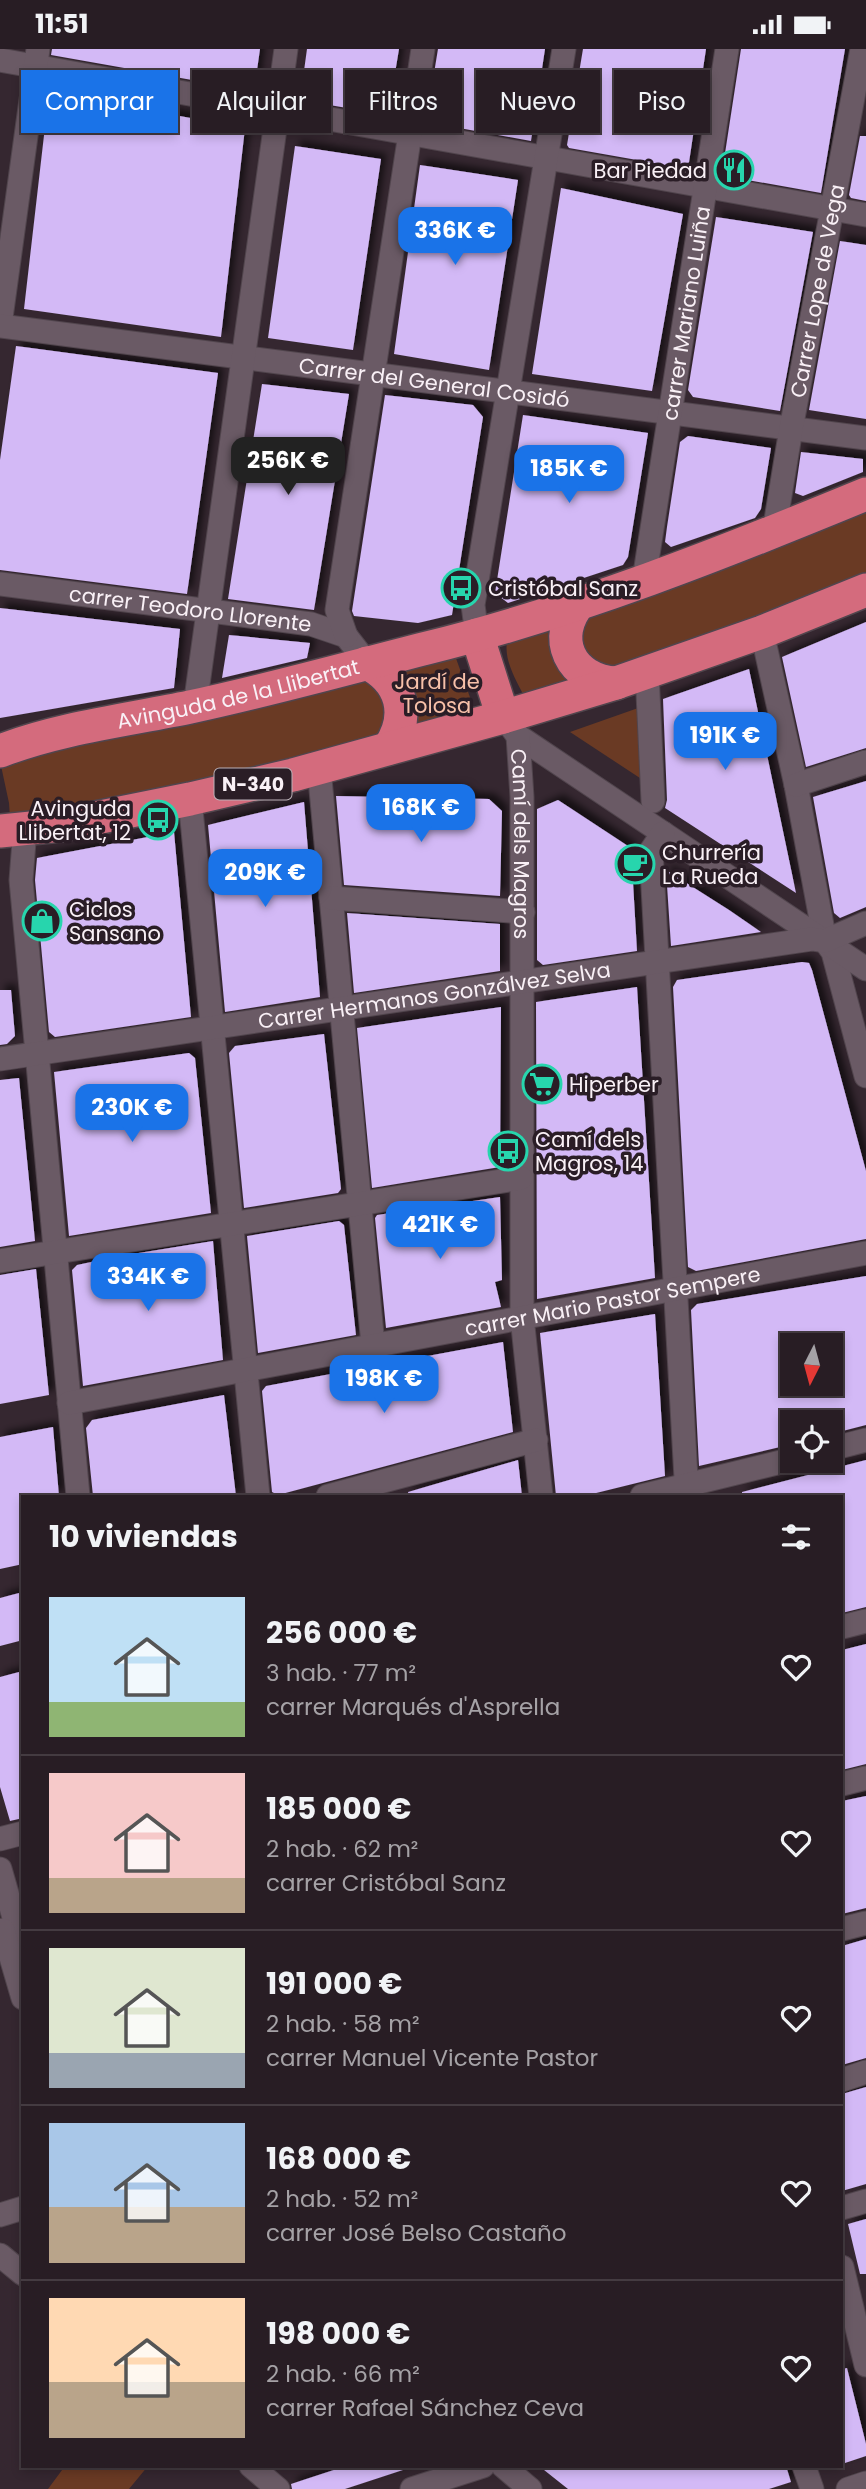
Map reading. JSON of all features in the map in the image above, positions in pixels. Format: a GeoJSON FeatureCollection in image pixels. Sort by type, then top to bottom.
{"type":"FeatureCollection","features":[{"type":"Feature","properties":{"kind":"highway","name":"Avinguda de la Llibertat"},"geometry":{"type":"LineString","coordinates":[[0,751],[27,741],[195,706],[477,635],[644,580],[774,532],[866,494]]}},
{"type":"Feature","properties":{"kind":"highway","name":"N-340"},"geometry":{"type":"LineString","coordinates":[[12,830],[61,825],[190,799],[319,768],[388,748],[511,727],[616,683],[762,632],[866,590]]}},
{"type":"Feature","properties":{"kind":"highway"},"geometry":{"type":"LineString","coordinates":[[580,602],[573,611],[565,632],[569,655],[583,673],[604,682],[616,683]]}},
{"type":"Feature","properties":{"kind":"highway"},"geometry":{"type":"LineString","coordinates":[[477,635],[511,727]]}},
{"type":"Feature","properties":{"kind":"highway"},"geometry":{"type":"LineString","coordinates":[[367,663],[385,674],[397,691],[400,701],[400,726],[388,748]]}},
{"type":"Feature","properties":{"kind":"street"},"geometry":{"type":"LineString","coordinates":[[283,70],[286,49]]}},
{"type":"Feature","properties":{"kind":"street"},"geometry":{"type":"LineString","coordinates":[[420,70],[423,49]]}},
{"type":"Feature","properties":{"kind":"street"},"geometry":{"type":"LineString","coordinates":[[477,635],[473,605],[564,49]]}},
{"type":"Feature","properties":{"kind":"street","name":"carrer Mariano Luiña"},"geometry":{"type":"LineString","coordinates":[[644,580],[727,49]]}},
{"type":"Feature","properties":{"kind":"street","name":"Carrer Lope de Vega"},"geometry":{"type":"LineString","coordinates":[[774,532],[862,49]]}},
{"type":"Feature","properties":{"kind":"street"},"geometry":{"type":"LineString","coordinates":[[0,60],[37,58],[192,91]]}},
{"type":"Feature","properties":{"kind":"street"},"geometry":{"type":"LineString","coordinates":[[0,326],[37,58]]}},
{"type":"Feature","properties":{"kind":"street"},"geometry":{"type":"LineString","coordinates":[[195,706],[274,133]]}},
{"type":"Feature","properties":{"kind":"street"},"geometry":{"type":"LineString","coordinates":[[367,663],[346,636],[337,610],[411,133],[866,215]]}},
{"type":"Feature","properties":{"kind":"street","name":"Carrer del General Cosidó"},"geometry":{"type":"LineString","coordinates":[[0,326],[866,438]]}},
{"type":"Feature","properties":{"kind":"street","name":"carrer Teodoro Llorente"},"geometry":{"type":"LineString","coordinates":[[0,584],[311,624],[346,636]]}},
{"type":"Feature","properties":{"kind":"street"},"geometry":{"type":"LineString","coordinates":[[762,632],[796,785],[825,941],[833,952],[866,1076]]}},
{"type":"Feature","properties":{"kind":"street"},"geometry":{"type":"LineString","coordinates":[[647,672],[653,801]]}},
{"type":"Feature","properties":{"kind":"street"},"geometry":{"type":"LineString","coordinates":[[511,727],[866,969]]}},
{"type":"Feature","properties":{"kind":"street","name":"Camí dels Magros"},"geometry":{"type":"LineString","coordinates":[[511,727],[522,797],[522,1317],[541,1495]]}},
{"type":"Feature","properties":{"kind":"street"},"geometry":{"type":"LineString","coordinates":[[796,785],[866,762]]}},
{"type":"Feature","properties":{"kind":"street"},"geometry":{"type":"LineString","coordinates":[[319,768],[373,1345]]}},
{"type":"Feature","properties":{"kind":"street"},"geometry":{"type":"LineString","coordinates":[[190,799],[258,1495]]}},
{"type":"Feature","properties":{"kind":"street"},"geometry":{"type":"LineString","coordinates":[[12,830],[21,880],[78,1495]]}},
{"type":"Feature","properties":{"kind":"street"},"geometry":{"type":"LineString","coordinates":[[663,833],[651,851],[686,1491]]}},
{"type":"Feature","properties":{"kind":"street"},"geometry":{"type":"LineString","coordinates":[[331,898],[523,912]]}},
{"type":"Feature","properties":{"kind":"street","name":"Carrer Hermanos Gonzálvez Selva"},"geometry":{"type":"LineString","coordinates":[[0,1059],[212,1030],[812,939],[825,941],[866,923]]}},
{"type":"Feature","properties":{"kind":"street"},"geometry":{"type":"LineString","coordinates":[[0,1261],[360,1206],[521,1178]]}},
{"type":"Feature","properties":{"kind":"street","name":"carrer Mario Pastor Sempere"},"geometry":{"type":"LineString","coordinates":[[69,1403],[866,1253]]}},
{"type":"Feature","properties":{"kind":"street"},"geometry":{"type":"LineString","coordinates":[[332,1495],[536,1440]]}},
{"type":"Feature","properties":{"kind":"street"},"geometry":{"type":"LineString","coordinates":[[843,1446],[866,1440]]}},
{"type":"Feature","properties":{"kind":"street"},"geometry":{"type":"LineString","coordinates":[[651,1495],[686,1491],[780,1463]]}},
{"type":"Feature","properties":{"kind":"street"},"geometry":{"type":"LineString","coordinates":[[843,1627],[866,1621]]}},
{"type":"Feature","properties":{"kind":"street"},"geometry":{"type":"LineString","coordinates":[[843,1784],[866,1778]]}},
{"type":"Feature","properties":{"kind":"street"},"geometry":{"type":"LineString","coordinates":[[0,1839],[21,1834]]}},
{"type":"Feature","properties":{"kind":"street"},"geometry":{"type":"LineString","coordinates":[[0,1869],[21,1942]]}},
{"type":"Feature","properties":{"kind":"street"},"geometry":{"type":"LineString","coordinates":[[0,1920],[21,1993]]}},
{"type":"Feature","properties":{"kind":"street"},"geometry":{"type":"LineString","coordinates":[[843,1929],[866,1923]]}},
{"type":"Feature","properties":{"kind":"street"},"geometry":{"type":"LineString","coordinates":[[843,2080],[866,2072]]}},
{"type":"Feature","properties":{"kind":"street"},"geometry":{"type":"LineString","coordinates":[[843,2209],[866,2201]]}},
{"type":"Feature","properties":{"kind":"street"},"geometry":{"type":"LineString","coordinates":[[0,2215],[21,2209]]}},
{"type":"Feature","properties":{"kind":"street"},"geometry":{"type":"LineString","coordinates":[[843,2271],[865,2356]]}},
{"type":"Feature","properties":{"kind":"street"},"geometry":{"type":"LineString","coordinates":[[259,2468],[278,2489]]}},
{"type":"Feature","properties":{"kind":"street"},"geometry":{"type":"LineString","coordinates":[[412,2489],[477,2468]]}},
{"type":"Feature","properties":{"kind":"street"},"geometry":{"type":"LineString","coordinates":[[505,2468],[530,2489]]}},
{"type":"Feature","properties":{"kind":"street"},"geometry":{"type":"LineString","coordinates":[[805,2468],[812,2489]]}},
{"type":"Feature","properties":{"kind":"street"},"geometry":{"type":"LineString","coordinates":[[848,2489],[866,2483]]}},
{"type":"Feature","properties":{"kind":"green space"},"geometry":{"type":"Polygon","coordinates":[[[866,503],[866,581],[596,673],[572,636],[580,616],[866,503]]]}},
{"type":"Feature","properties":{"kind":"green space"},"geometry":{"type":"Polygon","coordinates":[[[558,620],[581,683],[523,694],[508,658],[509,635],[558,620]]]}},
{"type":"Feature","properties":{"kind":"green space","name":"Jardí de Tolosa"},"geometry":{"type":"Polygon","coordinates":[[[453,650],[476,714],[406,734],[390,666],[453,650]]]}},
{"type":"Feature","properties":{"kind":"green space"},"geometry":{"type":"Polygon","coordinates":[[[356,677],[382,682],[391,730],[317,760],[10,818],[0,761],[356,677]]]}},
{"type":"Feature","properties":{"kind":"green space"},"geometry":{"type":"Polygon","coordinates":[[[641,707],[646,782],[570,732],[641,707]]]}},
{"type":"Feature","properties":{"kind":"green space"},"geometry":{"type":"Polygon","coordinates":[[[64,2468],[146,2468],[129,2489],[48,2489],[64,2468]]]}},
{"type":"Feature","properties":{"kind":"building"},"geometry":{"type":"Polygon","coordinates":[[[52,49],[260,49],[257,70],[192,70],[192,80],[178,78],[178,70],[136,70],[51,55],[52,49]]]}},
{"type":"Feature","properties":{"kind":"building"},"geometry":{"type":"Polygon","coordinates":[[[307,49],[399,49],[396,70],[345,70],[345,108],[331,105],[331,70],[304,70],[307,49]]]}},
{"type":"Feature","properties":{"kind":"building"},"geometry":{"type":"Polygon","coordinates":[[[438,49],[545,49],[542,70],[476,70],[476,131],[462,129],[462,70],[435,70],[438,49]]]}},
{"type":"Feature","properties":{"kind":"building"},"geometry":{"type":"Polygon","coordinates":[[[583,49],[706,49],[703,70],[614,70],[614,133],[693,133],[688,169],[569,148],[569,133],[600,133],[600,70],[580,70],[583,49]]]}},
{"type":"Feature","properties":{"kind":"building"},"geometry":{"type":"Polygon","coordinates":[[[741,49],[845,49],[821,193],[725,176],[722,173],[741,49]]]}},
{"type":"Feature","properties":{"kind":"building"},"geometry":{"type":"Polygon","coordinates":[[[178,116],[192,118],[192,133],[244,133],[221,337],[24,309],[44,133],[178,133],[178,116]]]}},
{"type":"Feature","properties":{"kind":"building"},"geometry":{"type":"Polygon","coordinates":[[[487,133],[532,133],[531,141],[487,133]]]}},
{"type":"Feature","properties":{"kind":"building"},"geometry":{"type":"Polygon","coordinates":[[[860,136],[866,136],[866,201],[851,198],[849,195],[860,136]]]}},
{"type":"Feature","properties":{"kind":"building"},"geometry":{"type":"Polygon","coordinates":[[[295,146],[381,159],[353,350],[268,338],[295,146]]]}},
{"type":"Feature","properties":{"kind":"building"},"geometry":{"type":"Polygon","coordinates":[[[420,165],[518,180],[489,370],[394,354],[420,165]]]}},
{"type":"Feature","properties":{"kind":"building"},"geometry":{"type":"Polygon","coordinates":[[[561,188],[683,214],[652,391],[532,374],[561,188]]]}},
{"type":"Feature","properties":{"kind":"building"},"geometry":{"type":"Polygon","coordinates":[[[716,217],[813,232],[780,411],[693,397],[688,390],[716,217]]]}},
{"type":"Feature","properties":{"kind":"building"},"geometry":{"type":"Polygon","coordinates":[[[840,241],[866,245],[866,419],[809,410],[840,241]]]}},
{"type":"Feature","properties":{"kind":"building"},"geometry":{"type":"Polygon","coordinates":[[[16,346],[218,373],[187,594],[0,570],[0,460],[16,346]]]}},
{"type":"Feature","properties":{"kind":"building"},"geometry":{"type":"Polygon","coordinates":[[[262,384],[349,394],[314,610],[228,599],[262,384]]]}},
{"type":"Feature","properties":{"kind":"building"},"geometry":{"type":"Polygon","coordinates":[[[385,395],[473,405],[483,417],[452,615],[418,623],[354,616],[352,611],[385,395]]]}},
{"type":"Feature","properties":{"kind":"building"},"geometry":{"type":"Polygon","coordinates":[[[523,415],[648,433],[628,557],[623,565],[508,603],[495,593],[523,415]]]}},
{"type":"Feature","properties":{"kind":"building"},"geometry":{"type":"Polygon","coordinates":[[[688,436],[771,448],[761,509],[755,518],[671,547],[665,542],[680,442],[688,436]]]}},
{"type":"Feature","properties":{"kind":"building"},"geometry":{"type":"Polygon","coordinates":[[[801,452],[863,459],[863,472],[803,496],[795,493],[801,452]]]}},
{"type":"Feature","properties":{"kind":"building"},"geometry":{"type":"Polygon","coordinates":[[[0,608],[180,629],[174,688],[0,718],[0,608]]]}},
{"type":"Feature","properties":{"kind":"building"},"geometry":{"type":"Polygon","coordinates":[[[866,622],[866,748],[806,767],[782,657],[866,622]]]}},
{"type":"Feature","properties":{"kind":"building"},"geometry":{"type":"Polygon","coordinates":[[[229,635],[310,643],[307,658],[222,678],[229,635]]]}},
{"type":"Feature","properties":{"kind":"building"},"geometry":{"type":"Polygon","coordinates":[[[749,669],[796,893],[665,808],[667,800],[663,699],[749,669]]]}},
{"type":"Feature","properties":{"kind":"building"},"geometry":{"type":"Polygon","coordinates":[[[866,781],[866,907],[840,918],[834,913],[813,797],[866,781]]]}},
{"type":"Feature","properties":{"kind":"building"},"geometry":{"type":"Polygon","coordinates":[[[336,796],[489,799],[502,811],[500,896],[344,885],[336,796]]]}},
{"type":"Feature","properties":{"kind":"building"},"geometry":{"type":"Polygon","coordinates":[[[558,800],[631,848],[637,951],[543,965],[537,960],[537,809],[558,800]]]}},
{"type":"Feature","properties":{"kind":"building"},"geometry":{"type":"Polygon","coordinates":[[[304,802],[320,997],[225,1012],[208,825],[304,802]]]}},
{"type":"Feature","properties":{"kind":"building"},"geometry":{"type":"Polygon","coordinates":[[[174,832],[191,1017],[55,1037],[49,1032],[35,880],[37,858],[174,832]]]}},
{"type":"Feature","properties":{"kind":"building"},"geometry":{"type":"Polygon","coordinates":[[[666,870],[729,910],[761,932],[671,946],[666,870]]]}},
{"type":"Feature","properties":{"kind":"building"},"geometry":{"type":"Polygon","coordinates":[[[347,913],[500,924],[500,971],[354,993],[347,913]]]}},
{"type":"Feature","properties":{"kind":"building"},"geometry":{"type":"Polygon","coordinates":[[[809,963],[812,970],[866,1171],[866,1239],[696,1271],[688,1267],[673,987],[677,980],[809,963]]]}},
{"type":"Feature","properties":{"kind":"building"},"geometry":{"type":"Polygon","coordinates":[[[637,987],[655,1278],[537,1299],[536,1002],[637,987]]]}},
{"type":"Feature","properties":{"kind":"building"},"geometry":{"type":"Polygon","coordinates":[[[0,990],[11,990],[15,1036],[7,1044],[0,1045],[0,990]]]}},
{"type":"Feature","properties":{"kind":"building"},"geometry":{"type":"Polygon","coordinates":[[[501,1007],[500,1167],[372,1188],[357,1028],[501,1007]]]}},
{"type":"Feature","properties":{"kind":"building"},"geometry":{"type":"Polygon","coordinates":[[[324,1034],[341,1189],[338,1193],[244,1208],[229,1053],[235,1046],[324,1034]]]}},
{"type":"Feature","properties":{"kind":"building"},"geometry":{"type":"Polygon","coordinates":[[[189,1053],[195,1058],[211,1213],[69,1236],[54,1072],[189,1053]]]}},
{"type":"Feature","properties":{"kind":"building"},"geometry":{"type":"Polygon","coordinates":[[[19,1078],[35,1241],[0,1247],[0,1080],[19,1078]]]}},
{"type":"Feature","properties":{"kind":"building"},"geometry":{"type":"Polygon","coordinates":[[[500,1197],[502,1280],[495,1282],[501,1307],[386,1328],[375,1218],[377,1215],[500,1197]]]}},
{"type":"Feature","properties":{"kind":"building"},"geometry":{"type":"Polygon","coordinates":[[[339,1221],[344,1225],[356,1335],[258,1353],[247,1236],[339,1221]]]}},
{"type":"Feature","properties":{"kind":"building"},"geometry":{"type":"Polygon","coordinates":[[[213,1241],[223,1360],[83,1386],[72,1270],[77,1265],[120,1256],[213,1241]]]}},
{"type":"Feature","properties":{"kind":"building"},"geometry":{"type":"Polygon","coordinates":[[[36,1269],[49,1395],[0,1404],[0,1275],[36,1269]]]}},
{"type":"Feature","properties":{"kind":"building"},"geometry":{"type":"Polygon","coordinates":[[[866,1276],[866,1425],[843,1431],[843,1410],[780,1410],[780,1447],[699,1466],[691,1310],[697,1304],[866,1276]]]}},
{"type":"Feature","properties":{"kind":"building"},"geometry":{"type":"Polygon","coordinates":[[[655,1314],[665,1476],[588,1495],[556,1495],[540,1333],[655,1314]]]}},
{"type":"Feature","properties":{"kind":"building"},"geometry":{"type":"Polygon","coordinates":[[[503,1342],[513,1432],[278,1495],[272,1492],[262,1391],[266,1386],[503,1342]]]}},
{"type":"Feature","properties":{"kind":"building"},"geometry":{"type":"Polygon","coordinates":[[[224,1395],[236,1495],[93,1495],[86,1428],[92,1420],[224,1395]]]}},
{"type":"Feature","properties":{"kind":"building"},"geometry":{"type":"Polygon","coordinates":[[[53,1427],[59,1495],[21,1495],[21,1564],[0,1569],[0,1437],[53,1427]]]}},
{"type":"Feature","properties":{"kind":"building"},"geometry":{"type":"Polygon","coordinates":[[[518,1460],[522,1495],[409,1495],[408,1492],[518,1460]]]}},
{"type":"Feature","properties":{"kind":"building"},"geometry":{"type":"Polygon","coordinates":[[[866,1460],[866,1607],[843,1613],[843,1495],[742,1495],[742,1492],[816,1473],[843,1473],[843,1466],[866,1460]]]}},
{"type":"Feature","properties":{"kind":"building"},"geometry":{"type":"Polygon","coordinates":[[[21,1593],[21,1641],[0,1646],[0,1598],[21,1593]]]}},
{"type":"Feature","properties":{"kind":"building"},"geometry":{"type":"Polygon","coordinates":[[[866,1644],[866,1764],[843,1770],[843,1650],[866,1644]]]}},
{"type":"Feature","properties":{"kind":"building"},"geometry":{"type":"Polygon","coordinates":[[[21,1672],[21,1818],[10,1821],[0,1787],[0,1677],[21,1672]]]}},
{"type":"Feature","properties":{"kind":"building"},"geometry":{"type":"Polygon","coordinates":[[[866,1796],[866,1908],[843,1914],[843,1801],[866,1796]]]}},
{"type":"Feature","properties":{"kind":"building"},"geometry":{"type":"Polygon","coordinates":[[[866,1939],[866,2058],[843,2065],[843,1946],[866,1939]]]}},
{"type":"Feature","properties":{"kind":"building"},"geometry":{"type":"Polygon","coordinates":[[[866,2087],[866,2184],[843,2191],[843,2094],[866,2087]]]}},
{"type":"Feature","properties":{"kind":"building"},"geometry":{"type":"Polygon","coordinates":[[[866,2219],[866,2274],[860,2274],[848,2224],[866,2219]]]}},
{"type":"Feature","properties":{"kind":"building"},"geometry":{"type":"Polygon","coordinates":[[[847,2368],[866,2444],[866,2456],[843,2464],[843,2369],[847,2368]]]}},
{"type":"Feature","properties":{"kind":"building"},"geometry":{"type":"Polygon","coordinates":[[[340,2468],[406,2468],[345,2489],[292,2489],[291,2484],[340,2468]]]}},
{"type":"Feature","properties":{"kind":"building"},"geometry":{"type":"Polygon","coordinates":[[[542,2468],[787,2468],[791,2482],[769,2489],[568,2489],[542,2468]]]}},
{"type":"Feature","properties":{"kind":"place","name":"Bar Piedad"},"geometry":{"type":"Point","coordinates":[734,170]}},
{"type":"Feature","properties":{"kind":"place","name":"Cristóbal Sanz"},"geometry":{"type":"Point","coordinates":[461,588]}},
{"type":"Feature","properties":{"kind":"place","name":"Avinguda Llibertat, 12"},"geometry":{"type":"Point","coordinates":[158,820]}},
{"type":"Feature","properties":{"kind":"place","name":"Churrería La Rueda"},"geometry":{"type":"Point","coordinates":[635,864]}},
{"type":"Feature","properties":{"kind":"place","name":"Ciclos Sansano"},"geometry":{"type":"Point","coordinates":[42,921]}},
{"type":"Feature","properties":{"kind":"place","name":"Hiperber"},"geometry":{"type":"Point","coordinates":[542,1084]}},
{"type":"Feature","properties":{"kind":"place","name":"Camí dels Magros, 14"},"geometry":{"type":"Point","coordinates":[508,1151]}}]}
